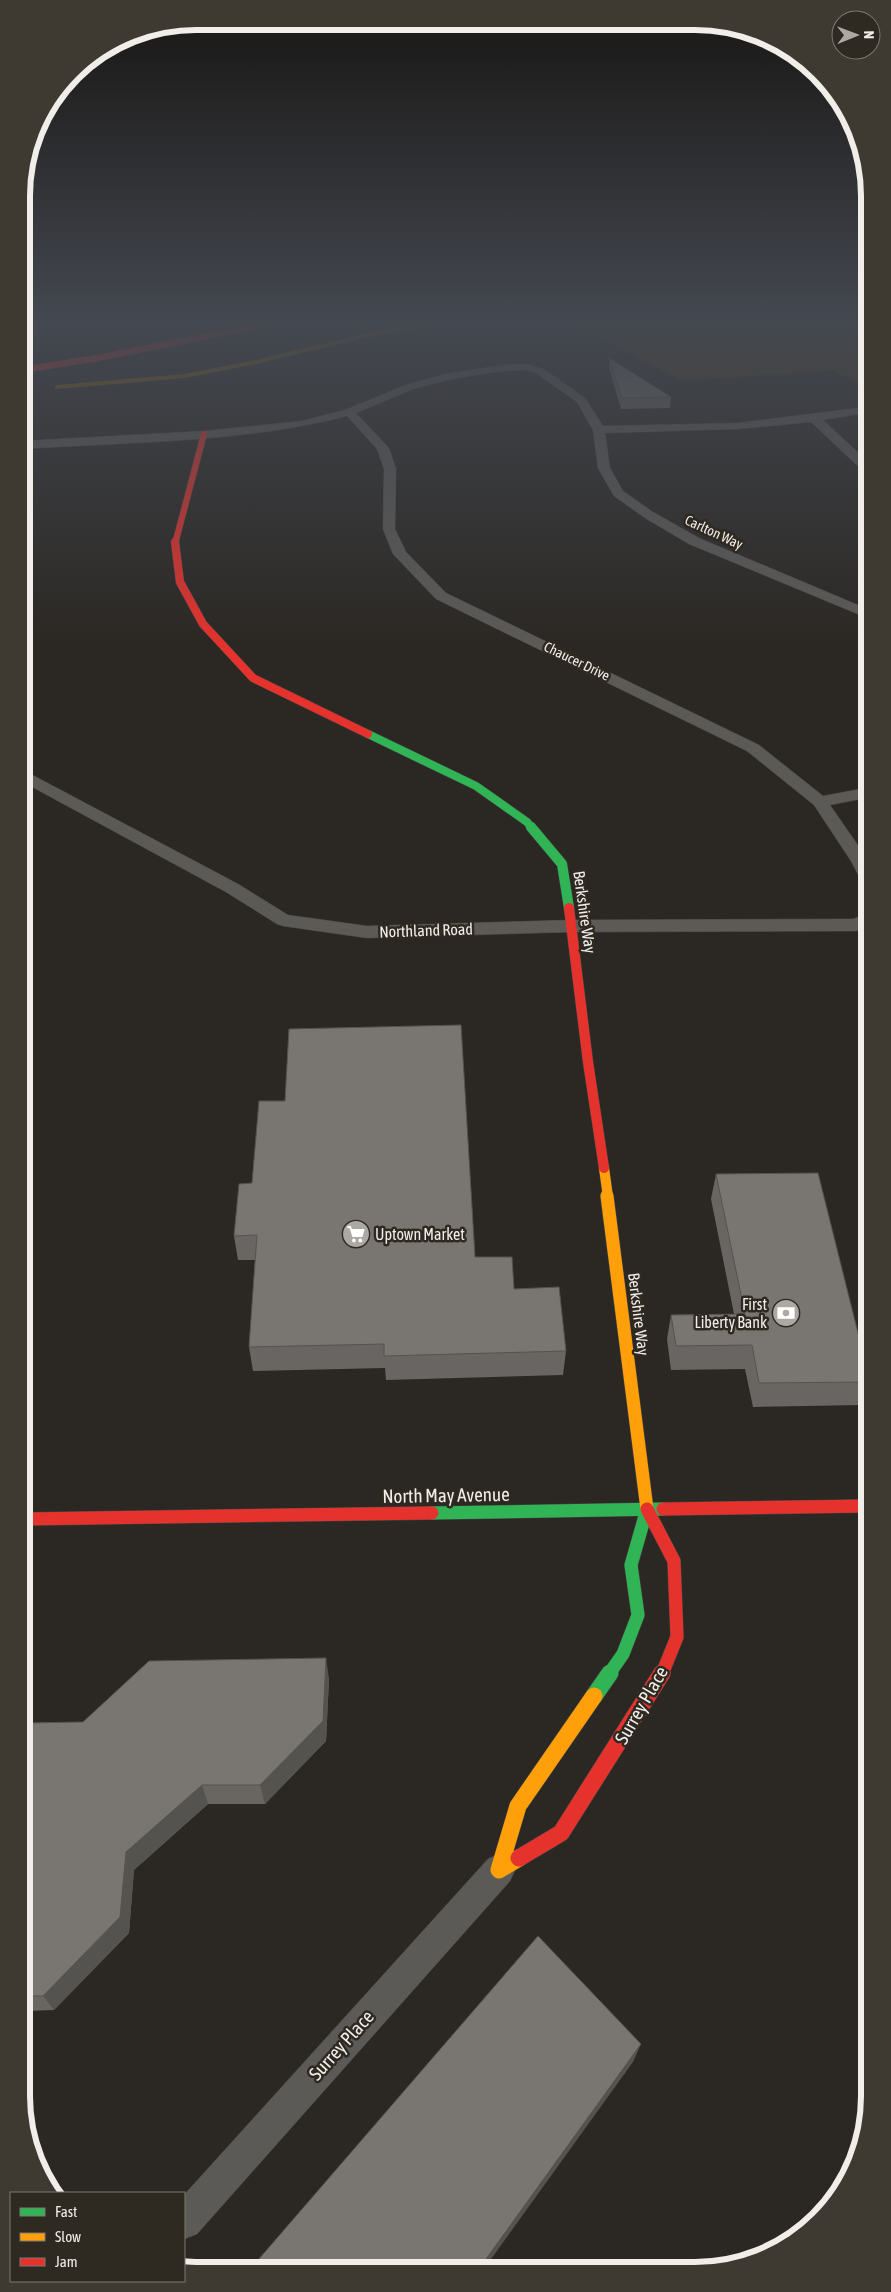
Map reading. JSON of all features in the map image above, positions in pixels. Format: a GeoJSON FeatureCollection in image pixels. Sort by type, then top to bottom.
{"type":"FeatureCollection","features":[{"type":"Feature","properties":{"kind":"main road","name":"Berkshire Way"},"geometry":{"type":"LineString","coordinates":[[204,434],[176,542],[180,582],[203,624],[253,678],[476,786],[527,822],[562,864],[601,1146],[647,1509]]}},
{"type":"Feature","properties":{"kind":"main road","name":"North May Avenue"},"geometry":{"type":"LineString","coordinates":[[30,1519],[861,1506]]}},
{"type":"Feature","properties":{"kind":"main road","name":"Surrey Place"},"geometry":{"type":"LineString","coordinates":[[499,1870],[561,1833],[660,1679],[677,1637],[674,1561],[647,1509]]}},
{"type":"Feature","properties":{"kind":"main road","name":"Surrey Place"},"geometry":{"type":"LineString","coordinates":[[499,1870],[518,1806],[623,1654],[638,1615],[631,1565],[647,1509]]}},
{"type":"Feature","properties":{"kind":"street"},"geometry":{"type":"LineString","coordinates":[[30,445],[244,430]]}},
{"type":"Feature","properties":{"kind":"street","name":"Chaucer Drive"},"geometry":{"type":"LineString","coordinates":[[366,430],[384,448],[390,469],[389,529],[400,554],[441,596],[753,748],[820,802],[861,863]]}},
{"type":"Feature","properties":{"kind":"street","name":"Carlton Way"},"geometry":{"type":"LineString","coordinates":[[600,430],[604,468],[618,493],[650,515],[694,541],[861,611]]}},
{"type":"Feature","properties":{"kind":"street"},"geometry":{"type":"LineString","coordinates":[[827,430],[861,462]]}},
{"type":"Feature","properties":{"kind":"street","name":"Northland Road"},"geometry":{"type":"LineString","coordinates":[[30,779],[232,888],[283,920],[367,932],[572,926],[856,925],[861,922]]}},
{"type":"Feature","properties":{"kind":"street"},"geometry":{"type":"LineString","coordinates":[[820,802],[861,794]]}},
{"type":"Feature","properties":{"kind":"street","name":"Surrey Place"},"geometry":{"type":"LineString","coordinates":[[185,2220],[499,1870]]}},
{"type":"Feature","properties":{"kind":"building","name":"Uptown Market"},"geometry":{"type":"Polygon","coordinates":[[[461,1025],[475,1257],[512,1257],[514,1289],[559,1287],[566,1351],[384,1356],[384,1344],[249,1347],[257,1235],[234,1236],[239,1184],[252,1183],[259,1101],[285,1101],[289,1029],[461,1025]]]}},
{"type":"Feature","properties":{"kind":"building","name":"First Liberty Bank"},"geometry":{"type":"Polygon","coordinates":[[[818,1173],[861,1345],[861,1382],[759,1383],[752,1345],[676,1346],[671,1315],[745,1314],[716,1174],[818,1173]]]}},
{"type":"Feature","properties":{"kind":"building"},"geometry":{"type":"Polygon","coordinates":[[[326,1658],[323,1721],[260,1785],[202,1785],[126,1852],[120,1917],[43,1996],[30,1996],[30,1723],[83,1722],[149,1661],[326,1658]]]}},
{"type":"Feature","properties":{"kind":"building"},"geometry":{"type":"Polygon","coordinates":[[[538,1936],[641,2044],[484,2262],[256,2262],[538,1936]]]}},
{"type":"Feature","properties":{"kind":"traffic: fast"},"geometry":{"type":"LineString","coordinates":[[368,734],[476,786],[527,822],[562,864],[569,908]]}},
{"type":"Feature","properties":{"kind":"traffic: fast"},"geometry":{"type":"LineString","coordinates":[[594,1696],[623,1654],[638,1615],[631,1565],[647,1509]]}},
{"type":"Feature","properties":{"kind":"traffic: fast"},"geometry":{"type":"LineString","coordinates":[[432,1513],[663,1509]]}},
{"type":"Feature","properties":{"kind":"traffic: slow"},"geometry":{"type":"LineString","coordinates":[[604,1168],[647,1509]]}},
{"type":"Feature","properties":{"kind":"traffic: slow"},"geometry":{"type":"LineString","coordinates":[[519,1858],[499,1870],[518,1806],[594,1696]]}},
{"type":"Feature","properties":{"kind":"traffic: jam"},"geometry":{"type":"LineString","coordinates":[[204,434],[175,542],[180,582],[203,624],[253,678],[368,734]]}},
{"type":"Feature","properties":{"kind":"traffic: jam"},"geometry":{"type":"LineString","coordinates":[[569,908],[588,1062],[604,1168]]}},
{"type":"Feature","properties":{"kind":"traffic: jam"},"geometry":{"type":"LineString","coordinates":[[663,1509],[861,1506]]}},
{"type":"Feature","properties":{"kind":"traffic: jam"},"geometry":{"type":"LineString","coordinates":[[519,1858],[561,1833],[660,1679],[677,1637],[674,1561],[647,1509]]}},
{"type":"Feature","properties":{"kind":"traffic: jam"},"geometry":{"type":"LineString","coordinates":[[30,1519],[432,1513]]}},
{"type":"Feature","properties":{"kind":"place","name":"Uptown Market"},"geometry":{"type":"Point","coordinates":[356,1234]}},
{"type":"Feature","properties":{"kind":"place","name":"First Liberty Bank"},"geometry":{"type":"Point","coordinates":[786,1313]}}]}
